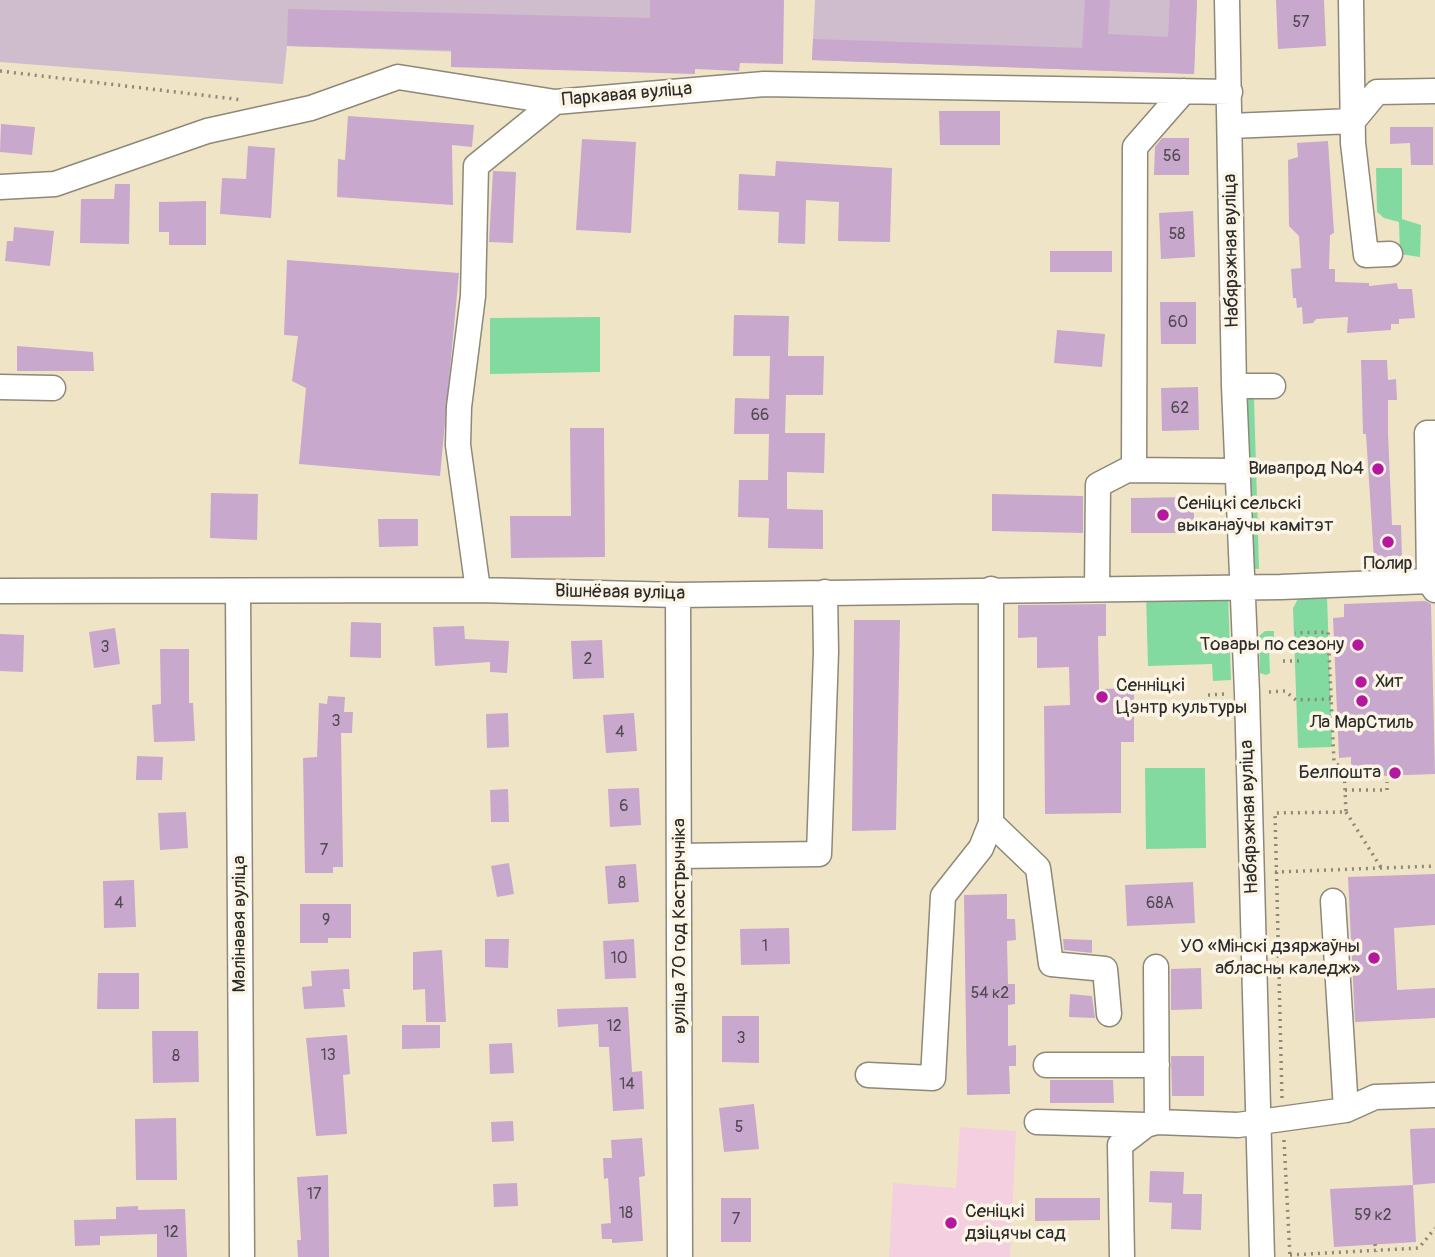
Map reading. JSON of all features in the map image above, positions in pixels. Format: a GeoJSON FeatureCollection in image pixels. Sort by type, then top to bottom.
{"type":"FeatureCollection","features":[{"type":"Feature","properties":{"kind":"street","name":"Набярэжная вуліца"},"geometry":{"type":"LineString","coordinates":[[1227,0],[1240,586],[1270,1121],[1262,1257]]}},
{"type":"Feature","properties":{"kind":"street"},"geometry":{"type":"LineString","coordinates":[[1351,0],[1353,121],[1366,255],[1390,254]]}},
{"type":"Feature","properties":{"kind":"street","name":"Паркавая вуліца"},"geometry":{"type":"LineString","coordinates":[[0,187],[55,184],[207,131],[311,108],[398,77],[555,102],[764,84],[1230,92]]}},
{"type":"Feature","properties":{"kind":"street"},"geometry":{"type":"LineString","coordinates":[[1134,470],[1135,147],[1184,91]]}},
{"type":"Feature","properties":{"kind":"street"},"geometry":{"type":"LineString","coordinates":[[1230,126],[1353,121],[1377,93],[1435,91]]}},
{"type":"Feature","properties":{"kind":"street"},"geometry":{"type":"LineString","coordinates":[[478,590],[458,445],[459,407],[474,296],[476,166],[555,102]]}},
{"type":"Feature","properties":{"kind":"street"},"geometry":{"type":"LineString","coordinates":[[1234,386],[1273,386]]}},
{"type":"Feature","properties":{"kind":"street"},"geometry":{"type":"LineString","coordinates":[[0,387],[52,388]]}},
{"type":"Feature","properties":{"kind":"street"},"geometry":{"type":"LineString","coordinates":[[1432,585],[1427,433],[1435,433]]}},
{"type":"Feature","properties":{"kind":"street"},"geometry":{"type":"LineString","coordinates":[[1097,588],[1098,485],[1127,470],[1237,471]]}},
{"type":"Feature","properties":{"kind":"street","name":"Вішнёвая вуліца"},"geometry":{"type":"LineString","coordinates":[[0,591],[478,590],[678,595],[1432,585]]}},
{"type":"Feature","properties":{"kind":"street"},"geometry":{"type":"LineString","coordinates":[[868,1075],[933,1078],[943,896],[981,849],[991,823],[991,589]]}},
{"type":"Feature","properties":{"kind":"street","name":"Малінавая вуліца"},"geometry":{"type":"LineString","coordinates":[[238,592],[242,1257]]}},
{"type":"Feature","properties":{"kind":"street"},"geometry":{"type":"LineString","coordinates":[[680,856],[819,854],[826,652],[825,592]]}},
{"type":"Feature","properties":{"kind":"street","name":"вуліца 70 год Кастрычніка"},"geometry":{"type":"LineString","coordinates":[[678,595],[680,1257]]}},
{"type":"Feature","properties":{"kind":"street"},"geometry":{"type":"LineString","coordinates":[[991,823],[1038,868],[1051,964],[1105,969],[1109,1014]]}},
{"type":"Feature","properties":{"kind":"street"},"geometry":{"type":"LineString","coordinates":[[1333,901],[1346,1110]]}},
{"type":"Feature","properties":{"kind":"street"},"geometry":{"type":"LineString","coordinates":[[1152,1124],[1157,1065],[1156,967]]}},
{"type":"Feature","properties":{"kind":"street"},"geometry":{"type":"LineString","coordinates":[[1046,1065],[1157,1065]]}},
{"type":"Feature","properties":{"kind":"street"},"geometry":{"type":"LineString","coordinates":[[1037,1122],[1238,1125],[1346,1110],[1375,1097],[1435,1095]]}},
{"type":"Feature","properties":{"kind":"street"},"geometry":{"type":"LineString","coordinates":[[1122,1257],[1120,1145],[1152,1124]]}},
{"type":"Feature","properties":{"kind":"path"},"geometry":{"type":"LineString","coordinates":[[0,71],[244,100]]}},
{"type":"Feature","properties":{"kind":"path"},"geometry":{"type":"LineString","coordinates":[[1294,633],[1328,632],[1334,762],[1344,769],[1346,812],[1382,869]]}},
{"type":"Feature","properties":{"kind":"path"},"geometry":{"type":"LineString","coordinates":[[1283,661],[1302,661]]}},
{"type":"Feature","properties":{"kind":"path"},"geometry":{"type":"LineString","coordinates":[[1284,691],[1296,699],[1331,699]]}},
{"type":"Feature","properties":{"kind":"path"},"geometry":{"type":"LineString","coordinates":[[1345,790],[1387,790],[1387,782]]}},
{"type":"Feature","properties":{"kind":"path"},"geometry":{"type":"LineString","coordinates":[[1346,812],[1275,813],[1277,872],[1270,1121],[1290,1256],[1419,1248],[1435,1228]]}},
{"type":"Feature","properties":{"kind":"path"},"geometry":{"type":"LineString","coordinates":[[1277,872],[1435,866]]}},
{"type":"Feature","properties":{"kind":"path"},"geometry":{"type":"LineString","coordinates":[[1375,1244],[1376,1252]]}},
{"type":"Feature","properties":{"kind":"shaded area"},"geometry":{"type":"Polygon","coordinates":[[[0,0],[698,0],[698,60],[287,46],[283,84],[0,62],[0,0]]]}},
{"type":"Feature","properties":{"kind":"shaded area"},"geometry":{"type":"Polygon","coordinates":[[[815,0],[1197,0],[1194,74],[812,60],[815,0]]]}},
{"type":"Feature","properties":{"kind":"shaded area","name":"Сеніцкі дзіцячы сад"},"geometry":{"type":"Polygon","coordinates":[[[960,1127],[1016,1131],[1010,1257],[889,1257],[893,1183],[956,1188],[960,1127]]]}},
{"type":"Feature","properties":{"kind":"green space"},"geometry":{"type":"Polygon","coordinates":[[[1376,168],[1402,168],[1402,219],[1421,225],[1420,257],[1400,254],[1399,222],[1384,218],[1377,212],[1376,168]]]}},
{"type":"Feature","properties":{"kind":"green space"},"geometry":{"type":"Polygon","coordinates":[[[600,317],[600,372],[490,374],[490,318],[600,317]]]}},
{"type":"Feature","properties":{"kind":"green space"},"geometry":{"type":"Polygon","coordinates":[[[1254,397],[1259,569],[1247,568],[1241,398],[1254,397]]]}},
{"type":"Feature","properties":{"kind":"green space"},"geometry":{"type":"Polygon","coordinates":[[[1228,592],[1231,680],[1213,681],[1212,664],[1148,666],[1146,595],[1228,592]]]}},
{"type":"Feature","properties":{"kind":"green space"},"geometry":{"type":"Polygon","coordinates":[[[1327,596],[1332,747],[1298,748],[1293,608],[1298,599],[1303,597],[1327,596]]]}},
{"type":"Feature","properties":{"kind":"green space"},"geometry":{"type":"Polygon","coordinates":[[[1265,631],[1274,631],[1274,647],[1269,648],[1270,673],[1266,675],[1260,673],[1259,636],[1265,631]]]}},
{"type":"Feature","properties":{"kind":"green space"},"geometry":{"type":"Polygon","coordinates":[[[1145,768],[1205,768],[1206,848],[1146,849],[1145,768]]]}},
{"type":"Feature","properties":{"kind":"building"},"geometry":{"type":"Polygon","coordinates":[[[650,0],[784,0],[783,64],[740,63],[739,71],[695,69],[695,74],[451,67],[451,50],[287,46],[288,9],[650,18],[650,0]]]}},
{"type":"Feature","properties":{"kind":"building"},"geometry":{"type":"Polygon","coordinates":[[[1085,0],[1110,0],[1108,34],[1168,37],[1170,0],[1197,0],[1194,74],[812,60],[813,39],[1082,48],[1085,0]]]}},
{"type":"Feature","properties":{"kind":"building"},"geometry":{"type":"Polygon","coordinates":[[[1276,0],[1324,0],[1326,46],[1278,49],[1276,0]]]}},
{"type":"Feature","properties":{"kind":"building"},"geometry":{"type":"Polygon","coordinates":[[[939,111],[1000,111],[1000,145],[940,145],[939,111]]]}},
{"type":"Feature","properties":{"kind":"building"},"geometry":{"type":"Polygon","coordinates":[[[348,116],[474,125],[472,147],[452,145],[453,205],[337,197],[338,159],[345,160],[348,116]]]}},
{"type":"Feature","properties":{"kind":"building"},"geometry":{"type":"Polygon","coordinates":[[[1,124],[35,127],[32,155],[0,152],[1,124]]]}},
{"type":"Feature","properties":{"kind":"building"},"geometry":{"type":"Polygon","coordinates":[[[1390,127],[1433,127],[1433,165],[1411,165],[1410,143],[1390,144],[1390,127]]]}},
{"type":"Feature","properties":{"kind":"building"},"geometry":{"type":"Polygon","coordinates":[[[1162,138],[1189,138],[1189,175],[1154,175],[1155,147],[1162,138]]]}},
{"type":"Feature","properties":{"kind":"building"},"geometry":{"type":"Polygon","coordinates":[[[582,139],[636,142],[631,233],[576,230],[582,139]]]}},
{"type":"Feature","properties":{"kind":"building"},"geometry":{"type":"Polygon","coordinates":[[[1328,141],[1334,233],[1330,235],[1329,269],[1335,269],[1335,282],[1369,283],[1369,286],[1397,283],[1398,289],[1412,289],[1415,318],[1399,319],[1399,324],[1391,324],[1391,330],[1347,333],[1348,317],[1316,319],[1313,323],[1303,324],[1302,307],[1297,308],[1296,298],[1293,298],[1291,269],[1301,268],[1299,236],[1289,226],[1288,160],[1298,157],[1297,143],[1328,141]]]}},
{"type":"Feature","properties":{"kind":"building"},"geometry":{"type":"Polygon","coordinates":[[[248,146],[275,148],[271,218],[220,214],[222,178],[246,179],[248,146]]]}},
{"type":"Feature","properties":{"kind":"building"},"geometry":{"type":"Polygon","coordinates":[[[776,161],[892,168],[890,242],[838,241],[839,202],[806,200],[805,244],[778,243],[779,212],[738,210],[739,174],[775,176],[776,161]]]}},
{"type":"Feature","properties":{"kind":"building"},"geometry":{"type":"Polygon","coordinates":[[[493,171],[516,172],[513,243],[489,242],[493,171]]]}},
{"type":"Feature","properties":{"kind":"building"},"geometry":{"type":"Polygon","coordinates":[[[115,184],[130,184],[129,244],[80,243],[81,199],[114,199],[115,184]]]}},
{"type":"Feature","properties":{"kind":"building"},"geometry":{"type":"Polygon","coordinates":[[[206,201],[206,245],[169,245],[169,232],[159,232],[159,202],[206,201]]]}},
{"type":"Feature","properties":{"kind":"building"},"geometry":{"type":"Polygon","coordinates":[[[1193,211],[1195,257],[1161,259],[1159,213],[1193,211]]]}},
{"type":"Feature","properties":{"kind":"building"},"geometry":{"type":"Polygon","coordinates":[[[14,227],[54,231],[50,266],[5,261],[7,241],[13,241],[14,227]]]}},
{"type":"Feature","properties":{"kind":"building"},"geometry":{"type":"Polygon","coordinates":[[[1050,251],[1112,251],[1112,272],[1050,272],[1050,251]]]}},
{"type":"Feature","properties":{"kind":"building"},"geometry":{"type":"Polygon","coordinates":[[[287,260],[459,273],[440,476],[299,464],[306,388],[292,381],[298,336],[284,335],[287,260]]]}},
{"type":"Feature","properties":{"kind":"building"},"geometry":{"type":"Polygon","coordinates":[[[1160,302],[1196,302],[1196,344],[1161,344],[1160,302]]]}},
{"type":"Feature","properties":{"kind":"building"},"geometry":{"type":"Polygon","coordinates":[[[734,315],[789,316],[788,356],[824,356],[823,395],[786,395],[785,433],[825,433],[824,473],[787,472],[787,509],[823,510],[823,549],[768,548],[769,518],[738,517],[739,480],[768,480],[769,434],[734,434],[735,398],[769,399],[770,356],[733,356],[734,315]]]}},
{"type":"Feature","properties":{"kind":"building"},"geometry":{"type":"Polygon","coordinates":[[[1057,330],[1105,334],[1102,367],[1054,363],[1057,330]]]}},
{"type":"Feature","properties":{"kind":"building"},"geometry":{"type":"Polygon","coordinates":[[[17,346],[93,352],[94,371],[17,371],[17,346]]]}},
{"type":"Feature","properties":{"kind":"building"},"geometry":{"type":"Polygon","coordinates":[[[1361,360],[1387,360],[1388,380],[1396,379],[1397,400],[1388,400],[1388,433],[1392,525],[1401,525],[1402,558],[1374,559],[1366,434],[1363,434],[1361,360]]]}},
{"type":"Feature","properties":{"kind":"building"},"geometry":{"type":"Polygon","coordinates":[[[1198,387],[1199,430],[1162,431],[1161,388],[1198,387]]]}},
{"type":"Feature","properties":{"kind":"building"},"geometry":{"type":"Polygon","coordinates":[[[570,428],[604,428],[605,557],[511,558],[510,516],[571,516],[570,428]]]}},
{"type":"Feature","properties":{"kind":"building"},"geometry":{"type":"Polygon","coordinates":[[[211,493],[258,494],[257,540],[210,538],[211,493]]]}},
{"type":"Feature","properties":{"kind":"building"},"geometry":{"type":"Polygon","coordinates":[[[992,494],[1083,496],[1083,533],[992,531],[992,494]]]}},
{"type":"Feature","properties":{"kind":"building","name":"Сеніцкі сельскі выканаўчы камітэт"},"geometry":{"type":"Polygon","coordinates":[[[1194,497],[1194,533],[1131,533],[1131,498],[1194,497]]]}},
{"type":"Feature","properties":{"kind":"building"},"geometry":{"type":"Polygon","coordinates":[[[378,519],[418,519],[418,546],[379,547],[378,519]]]}},
{"type":"Feature","properties":{"kind":"building"},"geometry":{"type":"Polygon","coordinates":[[[1425,601],[1431,604],[1435,774],[1351,777],[1351,757],[1339,758],[1333,618],[1344,617],[1344,604],[1425,601]]]}},
{"type":"Feature","properties":{"kind":"building","name":"Сенніцкі Цэнтр культуры"},"geometry":{"type":"Polygon","coordinates":[[[1106,604],[1106,636],[1098,636],[1099,689],[1134,688],[1134,742],[1121,742],[1121,813],[1045,814],[1044,706],[1070,705],[1069,667],[1037,668],[1037,637],[1018,638],[1018,605],[1106,604]]]}},
{"type":"Feature","properties":{"kind":"building"},"geometry":{"type":"Polygon","coordinates":[[[854,620],[900,620],[896,830],[852,831],[854,620]]]}},
{"type":"Feature","properties":{"kind":"building"},"geometry":{"type":"Polygon","coordinates":[[[351,622],[381,623],[381,658],[350,657],[351,622]]]}},
{"type":"Feature","properties":{"kind":"building"},"geometry":{"type":"Polygon","coordinates":[[[464,626],[465,639],[509,641],[507,673],[490,672],[490,662],[435,666],[433,627],[464,626]]]}},
{"type":"Feature","properties":{"kind":"building"},"geometry":{"type":"Polygon","coordinates":[[[115,628],[120,664],[94,668],[89,632],[115,628]]]}},
{"type":"Feature","properties":{"kind":"building"},"geometry":{"type":"Polygon","coordinates":[[[0,634],[24,635],[23,672],[0,671],[0,634]]]}},
{"type":"Feature","properties":{"kind":"building"},"geometry":{"type":"Polygon","coordinates":[[[602,640],[604,678],[573,679],[571,641],[602,640]]]}},
{"type":"Feature","properties":{"kind":"building"},"geometry":{"type":"Polygon","coordinates":[[[160,649],[189,649],[189,703],[193,703],[195,741],[154,742],[152,705],[161,704],[160,649]]]}},
{"type":"Feature","properties":{"kind":"building"},"geometry":{"type":"Polygon","coordinates":[[[328,696],[345,697],[344,712],[353,712],[352,733],[341,733],[343,867],[333,867],[333,873],[305,873],[303,758],[317,757],[319,703],[327,704],[328,696]]]}},
{"type":"Feature","properties":{"kind":"building"},"geometry":{"type":"Polygon","coordinates":[[[508,713],[509,747],[487,748],[486,714],[508,713]]]}},
{"type":"Feature","properties":{"kind":"building"},"geometry":{"type":"Polygon","coordinates":[[[634,713],[637,751],[606,753],[603,715],[634,713]]]}},
{"type":"Feature","properties":{"kind":"building"},"geometry":{"type":"Polygon","coordinates":[[[137,756],[163,757],[162,780],[136,780],[137,756]]]}},
{"type":"Feature","properties":{"kind":"building"},"geometry":{"type":"Polygon","coordinates":[[[639,788],[641,825],[610,827],[608,789],[639,788]]]}},
{"type":"Feature","properties":{"kind":"building"},"geometry":{"type":"Polygon","coordinates":[[[508,789],[509,822],[491,822],[490,790],[508,789]]]}},
{"type":"Feature","properties":{"kind":"building"},"geometry":{"type":"Polygon","coordinates":[[[186,812],[188,848],[160,850],[158,813],[186,812]]]}},
{"type":"Feature","properties":{"kind":"building"},"geometry":{"type":"Polygon","coordinates":[[[509,863],[514,894],[497,897],[491,866],[509,863]]]}},
{"type":"Feature","properties":{"kind":"building"},"geometry":{"type":"Polygon","coordinates":[[[636,864],[639,902],[608,904],[605,866],[636,864]]]}},
{"type":"Feature","properties":{"kind":"building","name":"УО «Мінскі дзяржаўны абласны каледж»"},"geometry":{"type":"Polygon","coordinates":[[[1435,874],[1435,925],[1394,928],[1397,990],[1435,988],[1435,1018],[1355,1022],[1348,877],[1435,874]]]}},
{"type":"Feature","properties":{"kind":"building"},"geometry":{"type":"Polygon","coordinates":[[[134,880],[136,927],[104,928],[103,881],[134,880]]]}},
{"type":"Feature","properties":{"kind":"building"},"geometry":{"type":"Polygon","coordinates":[[[1193,882],[1195,923],[1127,926],[1125,885],[1193,882]]]}},
{"type":"Feature","properties":{"kind":"building"},"geometry":{"type":"Polygon","coordinates":[[[1007,894],[1007,919],[1015,919],[1016,940],[1007,941],[1008,984],[1015,984],[1015,1004],[1008,1005],[1008,1046],[1016,1045],[1016,1066],[1009,1066],[1010,1094],[967,1095],[964,895],[1007,894]]]}},
{"type":"Feature","properties":{"kind":"building"},"geometry":{"type":"Polygon","coordinates":[[[300,904],[351,904],[351,938],[328,938],[328,943],[300,943],[300,904]]]}},
{"type":"Feature","properties":{"kind":"building"},"geometry":{"type":"Polygon","coordinates":[[[789,928],[790,964],[741,965],[740,929],[789,928]]]}},
{"type":"Feature","properties":{"kind":"building"},"geometry":{"type":"Polygon","coordinates":[[[485,939],[509,939],[508,968],[485,967],[485,939]]]}},
{"type":"Feature","properties":{"kind":"building"},"geometry":{"type":"Polygon","coordinates":[[[634,939],[636,978],[605,979],[603,941],[634,939]]]}},
{"type":"Feature","properties":{"kind":"building"},"geometry":{"type":"Polygon","coordinates":[[[1063,939],[1092,940],[1092,953],[1064,950],[1063,939]]]}},
{"type":"Feature","properties":{"kind":"building"},"geometry":{"type":"Polygon","coordinates":[[[442,950],[446,1022],[426,1022],[425,989],[413,990],[413,952],[442,950]]]}},
{"type":"Feature","properties":{"kind":"building"},"geometry":{"type":"Polygon","coordinates":[[[1201,968],[1202,1009],[1171,1010],[1171,969],[1201,968]]]}},
{"type":"Feature","properties":{"kind":"building"},"geometry":{"type":"Polygon","coordinates":[[[349,969],[350,989],[343,989],[345,1007],[304,1009],[302,987],[312,986],[311,971],[349,969]]]}},
{"type":"Feature","properties":{"kind":"building"},"geometry":{"type":"Polygon","coordinates":[[[98,973],[139,973],[139,1009],[97,1009],[98,973]]]}},
{"type":"Feature","properties":{"kind":"building"},"geometry":{"type":"Polygon","coordinates":[[[1070,994],[1092,996],[1095,1018],[1069,1017],[1070,994]]]}},
{"type":"Feature","properties":{"kind":"building"},"geometry":{"type":"Polygon","coordinates":[[[628,1007],[632,1072],[642,1071],[644,1109],[613,1111],[609,1047],[599,1047],[598,1024],[558,1027],[557,1009],[628,1007]]]}},
{"type":"Feature","properties":{"kind":"building"},"geometry":{"type":"Polygon","coordinates":[[[722,1016],[759,1016],[759,1063],[722,1062],[722,1016]]]}},
{"type":"Feature","properties":{"kind":"building"},"geometry":{"type":"Polygon","coordinates":[[[402,1025],[440,1025],[440,1048],[402,1049],[402,1025]]]}},
{"type":"Feature","properties":{"kind":"building"},"geometry":{"type":"Polygon","coordinates":[[[152,1031],[198,1031],[199,1082],[153,1083],[152,1031]]]}},
{"type":"Feature","properties":{"kind":"building"},"geometry":{"type":"Polygon","coordinates":[[[347,1035],[350,1074],[343,1075],[347,1134],[316,1136],[306,1038],[347,1035]]]}},
{"type":"Feature","properties":{"kind":"building"},"geometry":{"type":"Polygon","coordinates":[[[512,1043],[514,1073],[490,1074],[489,1044],[512,1043]]]}},
{"type":"Feature","properties":{"kind":"building"},"geometry":{"type":"Polygon","coordinates":[[[1171,1056],[1204,1056],[1204,1096],[1172,1096],[1171,1056]]]}},
{"type":"Feature","properties":{"kind":"building"},"geometry":{"type":"Polygon","coordinates":[[[1050,1080],[1113,1080],[1114,1103],[1050,1103],[1050,1080]]]}},
{"type":"Feature","properties":{"kind":"building"},"geometry":{"type":"Polygon","coordinates":[[[754,1104],[759,1149],[724,1152],[719,1108],[754,1104]]]}},
{"type":"Feature","properties":{"kind":"building"},"geometry":{"type":"Polygon","coordinates":[[[176,1118],[177,1180],[136,1180],[135,1119],[176,1118]]]}},
{"type":"Feature","properties":{"kind":"building"},"geometry":{"type":"Polygon","coordinates":[[[513,1121],[514,1141],[492,1142],[491,1122],[513,1121]]]}},
{"type":"Feature","properties":{"kind":"building"},"geometry":{"type":"Polygon","coordinates":[[[1435,1128],[1435,1183],[1413,1185],[1410,1129],[1435,1128]]]}},
{"type":"Feature","properties":{"kind":"building"},"geometry":{"type":"Polygon","coordinates":[[[642,1138],[645,1176],[639,1177],[643,1241],[612,1243],[612,1239],[602,1239],[601,1224],[611,1223],[608,1178],[604,1179],[603,1158],[612,1158],[611,1140],[642,1138]]]}},
{"type":"Feature","properties":{"kind":"building"},"geometry":{"type":"Polygon","coordinates":[[[1150,1171],[1184,1172],[1183,1194],[1202,1194],[1201,1230],[1171,1229],[1172,1203],[1149,1202],[1150,1171]]]}},
{"type":"Feature","properties":{"kind":"building"},"geometry":{"type":"Polygon","coordinates":[[[328,1175],[329,1257],[298,1257],[297,1240],[301,1240],[297,1177],[328,1175]]]}},
{"type":"Feature","properties":{"kind":"building"},"geometry":{"type":"Polygon","coordinates":[[[517,1183],[518,1206],[494,1207],[493,1184],[517,1183]]]}},
{"type":"Feature","properties":{"kind":"building"},"geometry":{"type":"Polygon","coordinates":[[[1413,1185],[1416,1242],[1334,1247],[1330,1189],[1413,1185]]]}},
{"type":"Feature","properties":{"kind":"building"},"geometry":{"type":"Polygon","coordinates":[[[721,1198],[751,1198],[751,1242],[721,1242],[721,1198]]]}},
{"type":"Feature","properties":{"kind":"building"},"geometry":{"type":"Polygon","coordinates":[[[1035,1198],[1100,1198],[1100,1220],[1035,1221],[1035,1198]]]}},
{"type":"Feature","properties":{"kind":"building"},"geometry":{"type":"Polygon","coordinates":[[[138,1206],[138,1210],[185,1209],[187,1257],[157,1257],[157,1234],[100,1236],[100,1245],[75,1246],[74,1220],[116,1219],[116,1207],[138,1206]]]}},
{"type":"Feature","properties":{"kind":"place","name":"Вивапрод №4"},"geometry":{"type":"Point","coordinates":[1378,469]}},
{"type":"Feature","properties":{"kind":"place","name":"Сеніцкі сельскі выканаўчы камітэт"},"geometry":{"type":"Point","coordinates":[1163,515]}},
{"type":"Feature","properties":{"kind":"place","name":"Полир"},"geometry":{"type":"Point","coordinates":[1388,542]}},
{"type":"Feature","properties":{"kind":"place","name":"Товары по сезону"},"geometry":{"type":"Point","coordinates":[1358,645]}},
{"type":"Feature","properties":{"kind":"place","name":"Хит"},"geometry":{"type":"Point","coordinates":[1361,682]}},
{"type":"Feature","properties":{"kind":"place","name":"Сенніцкі Цэнтр культуры"},"geometry":{"type":"Point","coordinates":[1102,697]}},
{"type":"Feature","properties":{"kind":"place","name":"Ла МарСтиль"},"geometry":{"type":"Point","coordinates":[1362,701]}},
{"type":"Feature","properties":{"kind":"place","name":"Белпошта"},"geometry":{"type":"Point","coordinates":[1395,773]}},
{"type":"Feature","properties":{"kind":"place","name":"УО «Мінскі дзяржаўны абласны каледж»"},"geometry":{"type":"Point","coordinates":[1374,958]}},
{"type":"Feature","properties":{"kind":"place","name":"Сеніцкі дзіцячы сад"},"geometry":{"type":"Point","coordinates":[951,1223]}}]}
